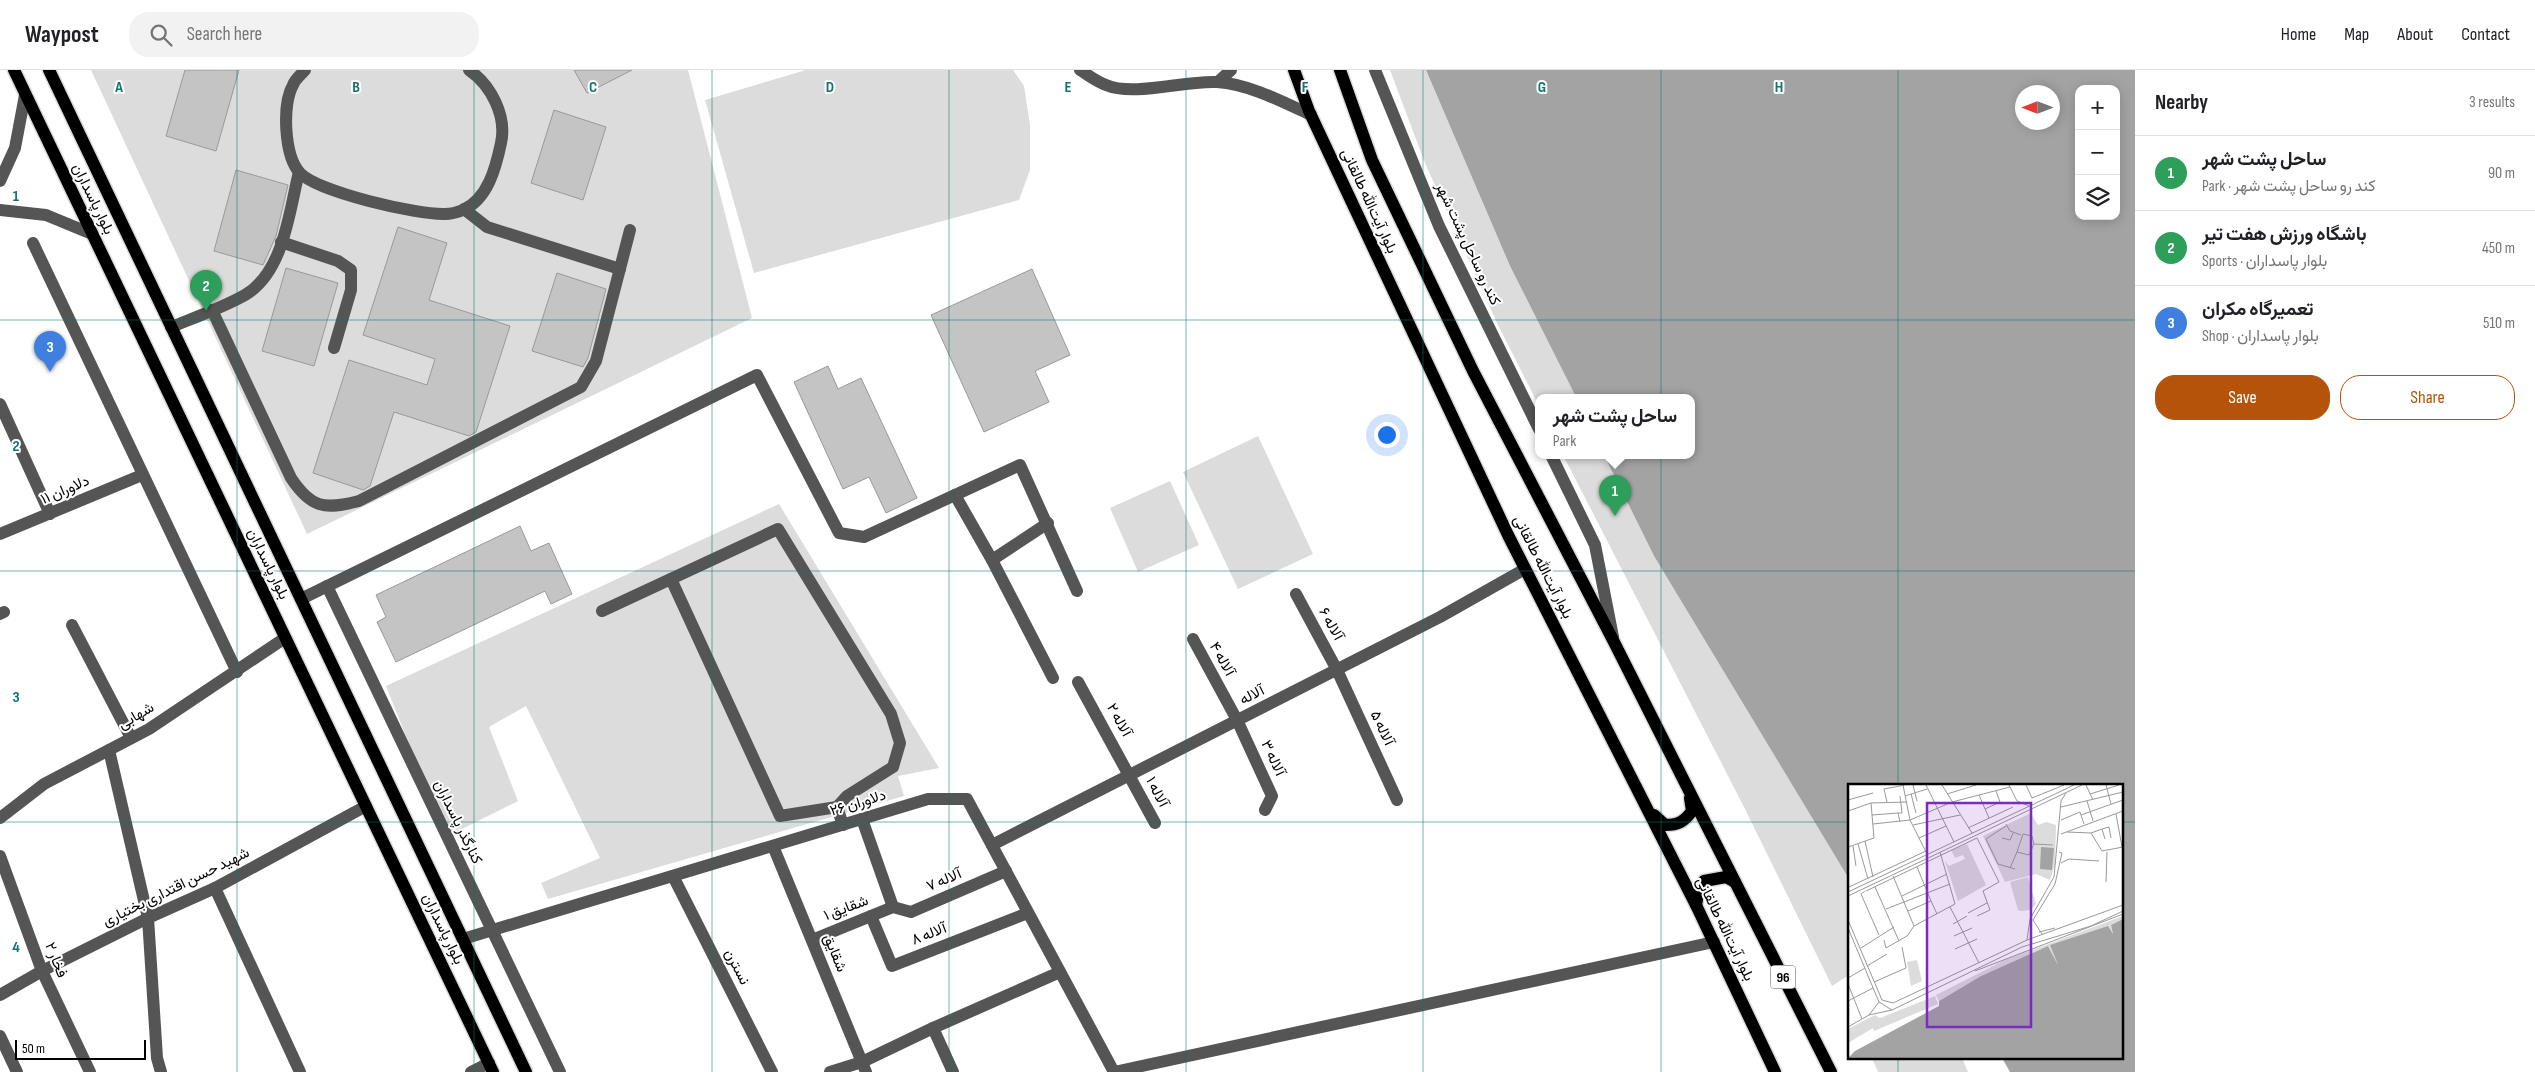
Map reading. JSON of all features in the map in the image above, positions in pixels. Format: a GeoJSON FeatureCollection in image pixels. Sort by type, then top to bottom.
{"type":"FeatureCollection","features":[{"type":"Feature","properties":{"kind":"main road","name":"بلوار پاسداران"},"geometry":{"type":"LineString","coordinates":[[14,70],[491,1068]]}},
{"type":"Feature","properties":{"kind":"main road","name":"بلوار پاسداران"},"geometry":{"type":"LineString","coordinates":[[49,70],[526,1072]]}},
{"type":"Feature","properties":{"kind":"main road","name":"بلوار آیت‌الله طالقانی"},"geometry":{"type":"LineString","coordinates":[[1294,70],[1311,115],[1525,569],[1696,905],[1775,1072]]}},
{"type":"Feature","properties":{"kind":"main road","name":"بلوار آیت‌الله طالقانی"},"geometry":{"type":"LineString","coordinates":[[1340,70],[1372,160],[1473,372],[1614,642],[1831,1072]]}},
{"type":"Feature","properties":{"kind":"main road"},"geometry":{"type":"LineString","coordinates":[[1648,810],[1665,824],[1676,824],[1685,821],[1692,811],[1688,790]]}},
{"type":"Feature","properties":{"kind":"main road"},"geometry":{"type":"LineString","coordinates":[[1696,905],[1699,890],[1704,881],[1726,878],[1735,882]]}},
{"type":"Feature","properties":{"kind":"street"},"geometry":{"type":"LineString","coordinates":[[305,70],[292,85],[286,109],[289,152],[299,172],[316,183],[338,192],[420,213],[446,214],[464,209],[482,195],[497,161],[502,138],[501,118],[493,96],[479,76],[469,70]]}},
{"type":"Feature","properties":{"kind":"street"},"geometry":{"type":"LineString","coordinates":[[1080,70],[1106,86],[1124,90],[1183,82],[1218,82],[1273,98],[1311,115]]}},
{"type":"Feature","properties":{"kind":"street"},"geometry":{"type":"LineString","coordinates":[[1218,82],[1232,70]]}},
{"type":"Feature","properties":{"kind":"street","name":"کند رو ساحل پشت شهر"},"geometry":{"type":"LineString","coordinates":[[1375,70],[1439,226],[1535,421]]}},
{"type":"Feature","properties":{"kind":"street"},"geometry":{"type":"LineString","coordinates":[[0,181],[15,148],[26,95]]}},
{"type":"Feature","properties":{"kind":"street"},"geometry":{"type":"LineString","coordinates":[[171,327],[246,294],[268,274],[281,242],[299,172]]}},
{"type":"Feature","properties":{"kind":"street"},"geometry":{"type":"LineString","coordinates":[[464,209],[487,227],[620,269]]}},
{"type":"Feature","properties":{"kind":"street"},"geometry":{"type":"LineString","coordinates":[[0,210],[46,215],[92,234]]}},
{"type":"Feature","properties":{"kind":"street"},"geometry":{"type":"LineString","coordinates":[[212,310],[291,478],[302,495],[318,504],[336,507],[358,501],[492,435],[581,387],[596,360],[630,230]]}},
{"type":"Feature","properties":{"kind":"street"},"geometry":{"type":"LineString","coordinates":[[281,242],[338,261],[351,270],[351,290],[334,348]]}},
{"type":"Feature","properties":{"kind":"street"},"geometry":{"type":"LineString","coordinates":[[33,243],[237,672]]}},
{"type":"Feature","properties":{"kind":"street"},"geometry":{"type":"LineString","coordinates":[[301,599],[757,375],[839,533],[864,537],[1020,465],[1048,523],[1077,591]]}},
{"type":"Feature","properties":{"kind":"street"},"geometry":{"type":"LineString","coordinates":[[0,404],[50,514]]}},
{"type":"Feature","properties":{"kind":"street"},"geometry":{"type":"LineString","coordinates":[[1553,459],[1595,545],[1614,642]]}},
{"type":"Feature","properties":{"kind":"street","name":"دلاوران ۱۱"},"geometry":{"type":"LineString","coordinates":[[0,534],[142,475]]}},
{"type":"Feature","properties":{"kind":"street"},"geometry":{"type":"LineString","coordinates":[[955,495],[992,560],[1053,678]]}},
{"type":"Feature","properties":{"kind":"street"},"geometry":{"type":"LineString","coordinates":[[992,560],[1048,523]]}},
{"type":"Feature","properties":{"kind":"street"},"geometry":{"type":"LineString","coordinates":[[602,611],[671,578],[778,529],[891,714],[900,743],[893,767],[847,796],[837,806],[780,816],[671,578]]}},
{"type":"Feature","properties":{"kind":"street","name":"آلاله"},"geometry":{"type":"LineString","coordinates":[[992,845],[1338,670],[1440,617],[1525,569]]}},
{"type":"Feature","properties":{"kind":"street","name":"کنارگذر پاسداران"},"geometry":{"type":"LineString","coordinates":[[327,586],[560,1072]]}},
{"type":"Feature","properties":{"kind":"street","name":"آلاله ۶"},"geometry":{"type":"LineString","coordinates":[[1296,594],[1338,670]]}},
{"type":"Feature","properties":{"kind":"street"},"geometry":{"type":"LineString","coordinates":[[72,625],[131,738]]}},
{"type":"Feature","properties":{"kind":"street","name":"شهابی"},"geometry":{"type":"LineString","coordinates":[[0,818],[44,784],[131,738],[237,672],[285,638]]}},
{"type":"Feature","properties":{"kind":"street","name":"آلاله ۴"},"geometry":{"type":"LineString","coordinates":[[1193,639],[1238,720]]}},
{"type":"Feature","properties":{"kind":"street","name":"آلاله ۵"},"geometry":{"type":"LineString","coordinates":[[1338,670],[1397,800]]}},
{"type":"Feature","properties":{"kind":"street","name":"آلاله ۲"},"geometry":{"type":"LineString","coordinates":[[1078,682],[1130,775]]}},
{"type":"Feature","properties":{"kind":"street","name":"آلاله ۳"},"geometry":{"type":"LineString","coordinates":[[1238,720],[1272,796],[1265,810]]}},
{"type":"Feature","properties":{"kind":"street"},"geometry":{"type":"LineString","coordinates":[[109,750],[148,918],[157,1058],[161,1072]]}},
{"type":"Feature","properties":{"kind":"street","name":"آلاله ۱"},"geometry":{"type":"LineString","coordinates":[[1130,775],[1155,824]]}},
{"type":"Feature","properties":{"kind":"street","name":"دلاوران ۲۶"},"geometry":{"type":"LineString","coordinates":[[463,939],[928,799],[967,799],[1114,1072]]}},
{"type":"Feature","properties":{"kind":"street","name":"شهید حسن اقتداری بختیاری"},"geometry":{"type":"LineString","coordinates":[[0,995],[42,971],[148,918],[215,888],[366,806]]}},
{"type":"Feature","properties":{"kind":"street"},"geometry":{"type":"LineString","coordinates":[[837,806],[843,825]]}},
{"type":"Feature","properties":{"kind":"street"},"geometry":{"type":"LineString","coordinates":[[862,819],[893,908]]}},
{"type":"Feature","properties":{"kind":"street","name":"شقایق"},"geometry":{"type":"LineString","coordinates":[[773,846],[864,1067]]}},
{"type":"Feature","properties":{"kind":"street","name":"فخار ۲"},"geometry":{"type":"LineString","coordinates":[[0,856],[42,971],[90,1072]]}},
{"type":"Feature","properties":{"kind":"street","name":"آلاله ۷"},"geometry":{"type":"LineString","coordinates":[[893,908],[911,912],[1006,871]]}},
{"type":"Feature","properties":{"kind":"street","name":"نسترن"},"geometry":{"type":"LineString","coordinates":[[673,876],[772,1072]]}},
{"type":"Feature","properties":{"kind":"street"},"geometry":{"type":"LineString","coordinates":[[215,888],[300,1072]]}},
{"type":"Feature","properties":{"kind":"street","name":"شقایق ۱"},"geometry":{"type":"LineString","coordinates":[[812,940],[893,908]]}},
{"type":"Feature","properties":{"kind":"street","name":"آلاله ۸"},"geometry":{"type":"LineString","coordinates":[[871,916],[892,966],[1028,913]]}},
{"type":"Feature","properties":{"kind":"street"},"geometry":{"type":"LineString","coordinates":[[1114,1072],[1714,942]]}},
{"type":"Feature","properties":{"kind":"street"},"geometry":{"type":"LineString","coordinates":[[830,1072],[864,1067],[933,1028],[1060,972]]}},
{"type":"Feature","properties":{"kind":"street"},"geometry":{"type":"LineString","coordinates":[[933,1028],[953,1072]]}},
{"type":"Feature","properties":{"kind":"street"},"geometry":{"type":"LineString","coordinates":[[0,1036],[17,1072]]}},
{"type":"Feature","properties":{"kind":"street"},"geometry":{"type":"LineString","coordinates":[[471,1072],[491,1068]]}},
{"type":"Feature","properties":{"kind":"shaded area"},"geometry":{"type":"Polygon","coordinates":[[[91,70],[688,70],[752,318],[307,534],[91,70]]]}},
{"type":"Feature","properties":{"kind":"shaded area"},"geometry":{"type":"Polygon","coordinates":[[[806,70],[1013,70],[1024,86],[1030,125],[1030,170],[1019,200],[754,273],[705,100],[806,70]]]}},
{"type":"Feature","properties":{"kind":"shaded area"},"geometry":{"type":"Polygon","coordinates":[[[1390,70],[1426,70],[1510,266],[1574,394],[1535,394],[1535,398],[1498,325],[1425,163],[1390,70]]]}},
{"type":"Feature","properties":{"kind":"shaded area"},"geometry":{"type":"Polygon","coordinates":[[[1426,70],[2135,70],[2135,1072],[2010,1072],[2003,1060],[2122,1060],[2122,784],[1848,784],[1848,877],[1654,556],[1606,459],[1695,459],[1695,394],[1574,394],[1510,266],[1426,70]]]}},
{"type":"Feature","properties":{"kind":"shaded area"},"geometry":{"type":"Polygon","coordinates":[[[1258,436],[1313,554],[1238,589],[1183,472],[1258,436]]]}},
{"type":"Feature","properties":{"kind":"shaded area"},"geometry":{"type":"Polygon","coordinates":[[[1565,459],[1606,459],[1654,556],[1848,877],[1848,976],[1832,986],[1744,807],[1565,459]]]}},
{"type":"Feature","properties":{"kind":"shaded area"},"geometry":{"type":"Polygon","coordinates":[[[1170,481],[1199,545],[1138,572],[1110,508],[1170,481]]]}},
{"type":"Feature","properties":{"kind":"shaded area"},"geometry":{"type":"Polygon","coordinates":[[[779,504],[939,768],[898,776],[904,796],[548,899],[541,883],[600,858],[526,706],[489,727],[518,801],[446,837],[386,686],[779,504]]]}},
{"type":"Feature","properties":{"kind":"shaded area"},"geometry":{"type":"Polygon","coordinates":[[[1873,1060],[1963,1060],[1968,1072],[1878,1072],[1873,1060]]]}},
{"type":"Feature","properties":{"kind":"building"},"geometry":{"type":"Polygon","coordinates":[[[185,70],[239,70],[216,151],[166,136],[185,70]]]}},
{"type":"Feature","properties":{"kind":"building"},"geometry":{"type":"Polygon","coordinates":[[[574,70],[632,70],[587,93],[574,70]]]}},
{"type":"Feature","properties":{"kind":"building"},"geometry":{"type":"Polygon","coordinates":[[[554,110],[606,127],[583,200],[531,183],[554,110]]]}},
{"type":"Feature","properties":{"kind":"building"},"geometry":{"type":"Polygon","coordinates":[[[236,170],[288,185],[276,236],[263,265],[214,251],[236,170]]]}},
{"type":"Feature","properties":{"kind":"building"},"geometry":{"type":"Polygon","coordinates":[[[398,227],[447,243],[429,300],[510,326],[476,432],[469,436],[394,412],[370,486],[363,490],[313,473],[349,360],[427,385],[435,359],[363,335],[398,227]]]}},
{"type":"Feature","properties":{"kind":"building"},"geometry":{"type":"Polygon","coordinates":[[[286,268],[338,283],[314,366],[262,351],[286,268]]]}},
{"type":"Feature","properties":{"kind":"building"},"geometry":{"type":"Polygon","coordinates":[[[1032,269],[1070,355],[1035,371],[1049,402],[984,432],[931,315],[1032,269]]]}},
{"type":"Feature","properties":{"kind":"building"},"geometry":{"type":"Polygon","coordinates":[[[557,273],[606,289],[588,358],[583,367],[532,351],[557,273]]]}},
{"type":"Feature","properties":{"kind":"building"},"geometry":{"type":"Polygon","coordinates":[[[828,366],[838,389],[861,378],[917,498],[886,513],[869,477],[843,489],[794,382],[828,366]]]}},
{"type":"Feature","properties":{"kind":"building"},"geometry":{"type":"Polygon","coordinates":[[[520,526],[531,551],[549,543],[572,594],[551,604],[545,591],[396,662],[377,622],[386,617],[376,595],[520,526]]]}},
{"type":"Feature","properties":{"kind":"place","name":"باشگاه ورزش هفت تیر"},"geometry":{"type":"Point","coordinates":[206,311]}},
{"type":"Feature","properties":{"kind":"place","name":"تعمیرگاه مکران"},"geometry":{"type":"Point","coordinates":[50,372]}},
{"type":"Feature","properties":{"kind":"place","name":"ساحل پشت شهر"},"geometry":{"type":"Point","coordinates":[1615,516]}}]}
